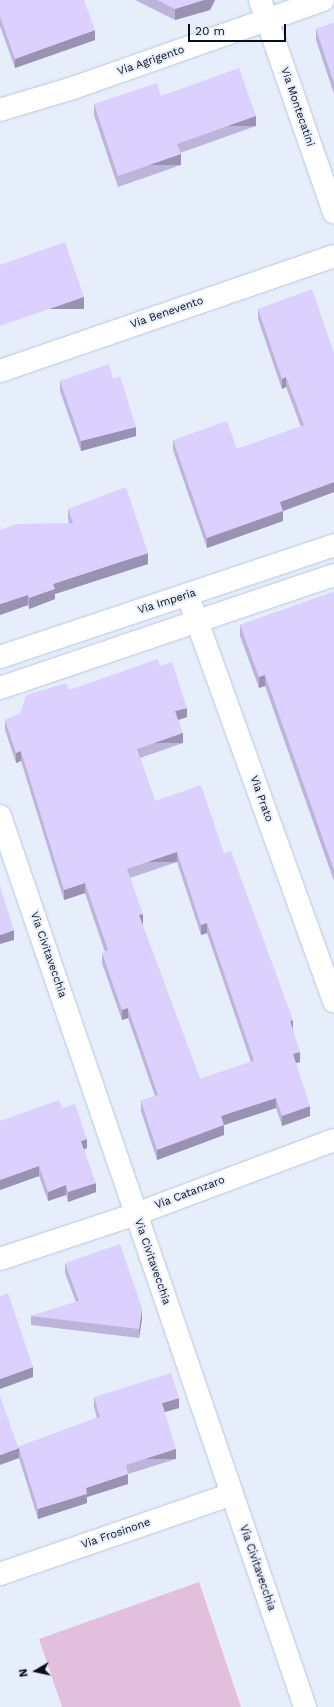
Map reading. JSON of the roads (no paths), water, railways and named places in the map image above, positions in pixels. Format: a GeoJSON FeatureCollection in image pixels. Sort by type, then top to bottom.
{"type":"FeatureCollection","features":[{"type":"Feature","properties":{"kind":"street","name":"Via Montecatini"},"geometry":{"type":"LineString","coordinates":[[260,0],[334,213]]}},
{"type":"Feature","properties":{"kind":"street","name":"Via Agrigento"},"geometry":{"type":"LineString","coordinates":[[0,110],[268,20],[322,0]]}},
{"type":"Feature","properties":{"kind":"street","name":"Via Benevento"},"geometry":{"type":"LineString","coordinates":[[0,371],[334,256]]}},
{"type":"Feature","properties":{"kind":"street","name":"Via Imperia"},"geometry":{"type":"LineString","coordinates":[[0,657],[188,596],[334,545]]}},
{"type":"Feature","properties":{"kind":"street"},"geometry":{"type":"LineString","coordinates":[[0,688],[198,623],[334,575]]}},
{"type":"Feature","properties":{"kind":"street","name":"Via Prato"},"geometry":{"type":"LineString","coordinates":[[188,596],[334,1002]]}},
{"type":"Feature","properties":{"kind":"street","name":"Via Civitavecchia"},"geometry":{"type":"LineString","coordinates":[[0,816],[305,1707]]}},
{"type":"Feature","properties":{"kind":"street","name":"Via Catanzaro"},"geometry":{"type":"LineString","coordinates":[[0,1259],[136,1214],[334,1140]]}},
{"type":"Feature","properties":{"kind":"street","name":"Via Frosinone"},"geometry":{"type":"LineString","coordinates":[[0,1574],[232,1494]]}}]}
